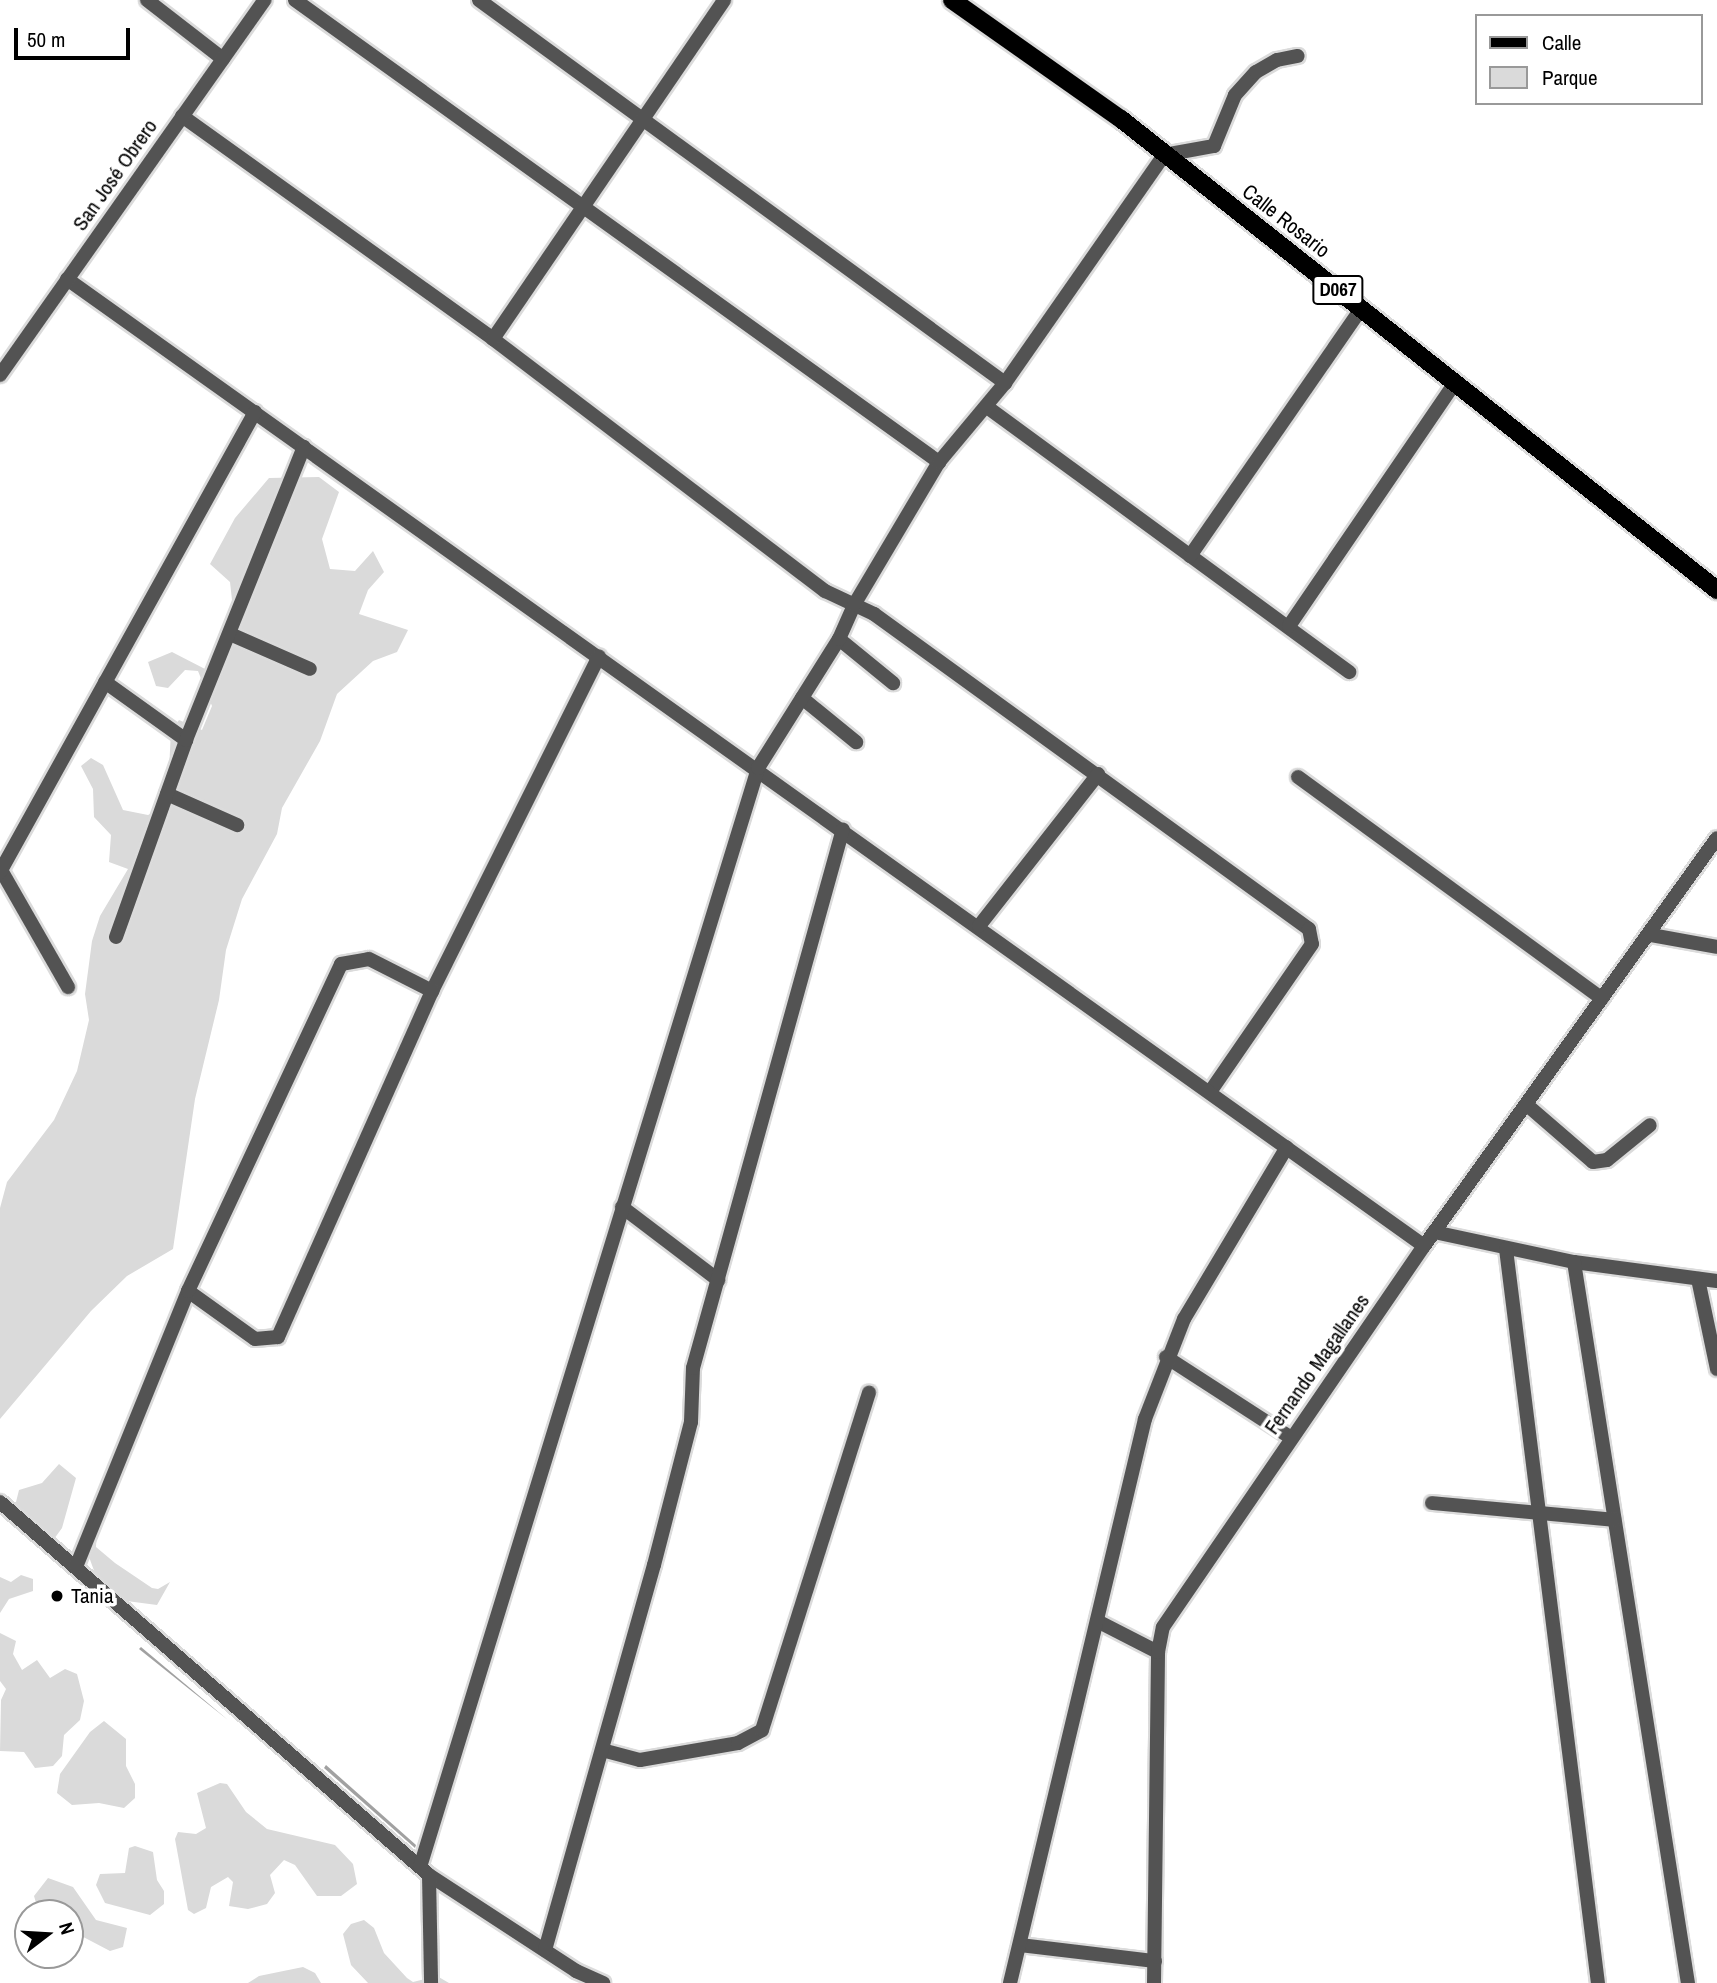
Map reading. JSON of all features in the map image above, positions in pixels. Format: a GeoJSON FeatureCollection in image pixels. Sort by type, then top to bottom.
{"type":"FeatureCollection","features":[{"type":"Feature","properties":{"kind":"main road","name":"Calle Rosario"},"geometry":{"type":"LineString","coordinates":[[952,0],[1164,155],[1717,590]]}},
{"type":"Feature","properties":{"kind":"street"},"geometry":{"type":"LineString","coordinates":[[147,0],[223,59]]}},
{"type":"Feature","properties":{"kind":"street","name":"San José Obrero"},"geometry":{"type":"LineString","coordinates":[[0,375],[265,0]]}},
{"type":"Feature","properties":{"kind":"street"},"geometry":{"type":"LineString","coordinates":[[295,0],[939,462]]}},
{"type":"Feature","properties":{"kind":"street"},"geometry":{"type":"LineString","coordinates":[[480,0],[1005,383]]}},
{"type":"Feature","properties":{"kind":"street"},"geometry":{"type":"LineString","coordinates":[[493,339],[723,0]]}},
{"type":"Feature","properties":{"kind":"street"},"geometry":{"type":"LineString","coordinates":[[431,1983],[425,1871],[622,1208],[758,768],[839,639],[854,605],[939,462],[1005,383],[1164,155],[1214,146],[1235,95],[1249,80],[1277,60],[1298,56]]}},
{"type":"Feature","properties":{"kind":"street"},"geometry":{"type":"LineString","coordinates":[[182,116],[493,339],[825,591],[874,614],[1098,774],[1312,933],[1312,944],[1210,1091]]}},
{"type":"Feature","properties":{"kind":"street"},"geometry":{"type":"LineString","coordinates":[[67,279],[758,768],[1424,1246]]}},
{"type":"Feature","properties":{"kind":"street"},"geometry":{"type":"LineString","coordinates":[[1190,556],[1362,309]]}},
{"type":"Feature","properties":{"kind":"street"},"geometry":{"type":"LineString","coordinates":[[1289,626],[1455,383]]}},
{"type":"Feature","properties":{"kind":"street"},"geometry":{"type":"LineString","coordinates":[[987,407],[1349,672]]}},
{"type":"Feature","properties":{"kind":"street"},"geometry":{"type":"LineString","coordinates":[[68,987],[1,871],[255,412]]}},
{"type":"Feature","properties":{"kind":"street"},"geometry":{"type":"LineString","coordinates":[[116,937],[186,740],[304,447]]}},
{"type":"Feature","properties":{"kind":"street"},"geometry":{"type":"LineString","coordinates":[[230,634],[310,668]]}},
{"type":"Feature","properties":{"kind":"street"},"geometry":{"type":"LineString","coordinates":[[839,639],[893,683]]}},
{"type":"Feature","properties":{"kind":"street"},"geometry":{"type":"LineString","coordinates":[[188,1291],[255,1339],[278,1337],[432,991],[600,656]]}},
{"type":"Feature","properties":{"kind":"street"},"geometry":{"type":"LineString","coordinates":[[105,682],[186,740]]}},
{"type":"Feature","properties":{"kind":"street"},"geometry":{"type":"LineString","coordinates":[[802,698],[856,742]]}},
{"type":"Feature","properties":{"kind":"street"},"geometry":{"type":"LineString","coordinates":[[979,926],[1098,774]]}},
{"type":"Feature","properties":{"kind":"street"},"geometry":{"type":"LineString","coordinates":[[1298,777],[1602,999]]}},
{"type":"Feature","properties":{"kind":"street"},"geometry":{"type":"LineString","coordinates":[[167,794],[237,825]]}},
{"type":"Feature","properties":{"kind":"street"},"geometry":{"type":"LineString","coordinates":[[545,1950],[691,1422],[693,1368],[843,829]]}},
{"type":"Feature","properties":{"kind":"street","name":"Fernando Magallanes"},"geometry":{"type":"LineString","coordinates":[[1154,1983],[1158,1652],[1163,1627],[1424,1246],[1602,999],[1651,936],[1717,838]]}},
{"type":"Feature","properties":{"kind":"street"},"geometry":{"type":"LineString","coordinates":[[1651,936],[1717,947]]}},
{"type":"Feature","properties":{"kind":"street"},"geometry":{"type":"LineString","coordinates":[[76,1567],[188,1291],[341,964],[369,960],[432,991]]}},
{"type":"Feature","properties":{"kind":"street"},"geometry":{"type":"LineString","coordinates":[[1527,1105],[1593,1162],[1607,1160],[1650,1125]]}},
{"type":"Feature","properties":{"kind":"street"},"geometry":{"type":"LineString","coordinates":[[1010,1983],[1099,1622],[1145,1419],[1166,1357],[1184,1319],[1287,1147]]}},
{"type":"Feature","properties":{"kind":"street"},"geometry":{"type":"LineString","coordinates":[[622,1208],[718,1280]]}},
{"type":"Feature","properties":{"kind":"street"},"geometry":{"type":"LineString","coordinates":[[1434,1233],[1574,1262],[1717,1281]]}},
{"type":"Feature","properties":{"kind":"street"},"geometry":{"type":"LineString","coordinates":[[1506,1249],[1598,1983]]}},
{"type":"Feature","properties":{"kind":"street"},"geometry":{"type":"LineString","coordinates":[[1574,1262],[1688,1983]]}},
{"type":"Feature","properties":{"kind":"street"},"geometry":{"type":"LineString","coordinates":[[1698,1279],[1717,1369]]}},
{"type":"Feature","properties":{"kind":"street"},"geometry":{"type":"LineString","coordinates":[[1166,1357],[1291,1438]]}},
{"type":"Feature","properties":{"kind":"street"},"geometry":{"type":"LineString","coordinates":[[602,1750],[640,1760],[738,1743],[762,1730],[869,1393]]}},
{"type":"Feature","properties":{"kind":"street"},"geometry":{"type":"LineString","coordinates":[[0,1502],[425,1871],[545,1950],[576,1977],[603,1983]]}},
{"type":"Feature","properties":{"kind":"street"},"geometry":{"type":"LineString","coordinates":[[1432,1503],[1614,1520]]}},
{"type":"Feature","properties":{"kind":"street"},"geometry":{"type":"LineString","coordinates":[[1099,1622],[1158,1652]]}},
{"type":"Feature","properties":{"kind":"street"},"geometry":{"type":"LineString","coordinates":[[1020,1945],[1155,1961]]}},
{"type":"Feature","properties":{"kind":"green space"},"geometry":{"type":"Polygon","coordinates":[[[319,477],[339,492],[322,539],[330,569],[355,571],[373,551],[384,572],[368,590],[359,614],[408,630],[397,652],[373,661],[337,694],[320,741],[282,808],[277,834],[242,899],[226,950],[219,1000],[195,1099],[173,1249],[127,1276],[91,1311],[0,1419],[0,1208],[7,1182],[54,1120],[77,1071],[89,1020],[85,994],[92,941],[100,916],[128,869],[109,862],[111,835],[94,817],[93,789],[81,766],[91,758],[103,765],[123,810],[148,815],[160,809],[169,770],[171,731],[179,720],[202,730],[212,706],[198,671],[185,670],[168,688],[156,686],[148,662],[172,652],[205,669],[218,667],[235,627],[230,582],[210,564],[235,518],[269,478],[319,477]]]}},
{"type":"Feature","properties":{"kind":"green space"},"geometry":{"type":"Polygon","coordinates":[[[59,1464],[76,1478],[62,1528],[54,1539],[13,1514],[19,1490],[42,1483],[59,1464]]]}},
{"type":"Feature","properties":{"kind":"green space"},"geometry":{"type":"Polygon","coordinates":[[[97,1528],[96,1547],[115,1563],[152,1588],[158,1589],[170,1582],[157,1605],[119,1600],[96,1576],[85,1546],[97,1528]]]}},
{"type":"Feature","properties":{"kind":"green space"},"geometry":{"type":"Polygon","coordinates":[[[21,1575],[33,1579],[33,1591],[9,1599],[0,1613],[0,1577],[11,1582],[21,1575]]]}},
{"type":"Feature","properties":{"kind":"green space"},"geometry":{"type":"Polygon","coordinates":[[[0,1633],[16,1641],[13,1654],[22,1670],[37,1660],[50,1678],[65,1669],[77,1674],[84,1701],[80,1720],[64,1735],[62,1756],[53,1766],[35,1768],[24,1752],[0,1751],[1,1700],[6,1689],[0,1681],[0,1633]]]}},
{"type":"Feature","properties":{"kind":"green space"},"geometry":{"type":"Polygon","coordinates":[[[104,1721],[126,1739],[126,1766],[135,1784],[135,1798],[124,1808],[99,1803],[72,1805],[57,1793],[60,1774],[90,1732],[104,1721]]]}},
{"type":"Feature","properties":{"kind":"green space"},"geometry":{"type":"Polygon","coordinates":[[[220,1783],[227,1784],[246,1812],[267,1829],[335,1845],[353,1864],[357,1884],[341,1896],[317,1896],[295,1865],[284,1860],[270,1875],[275,1893],[267,1904],[248,1909],[229,1906],[233,1882],[228,1877],[211,1887],[206,1908],[194,1914],[188,1910],[175,1839],[178,1832],[196,1834],[206,1828],[197,1793],[220,1783]]]}},
{"type":"Feature","properties":{"kind":"green space"},"geometry":{"type":"Polygon","coordinates":[[[135,1846],[153,1852],[157,1880],[164,1891],[164,1904],[150,1915],[105,1903],[96,1885],[100,1874],[125,1873],[129,1848],[135,1846]]]}},
{"type":"Feature","properties":{"kind":"green space"},"geometry":{"type":"Polygon","coordinates":[[[48,1878],[73,1887],[81,1899],[35,1899],[34,1896],[48,1878]]]}},
{"type":"Feature","properties":{"kind":"green space"},"geometry":{"type":"Polygon","coordinates":[[[84,1903],[96,1920],[127,1928],[123,1947],[110,1951],[84,1937],[84,1903]]]}},
{"type":"Feature","properties":{"kind":"green space"},"geometry":{"type":"Polygon","coordinates":[[[364,1920],[374,1928],[384,1953],[407,1978],[413,1982],[437,1976],[449,1983],[368,1983],[351,1965],[343,1934],[351,1924],[364,1920]]]}},
{"type":"Feature","properties":{"kind":"green space"},"geometry":{"type":"Polygon","coordinates":[[[303,1967],[315,1973],[321,1983],[248,1983],[259,1976],[303,1967]]]}},
{"type":"Feature","properties":{"kind":"shaded area"},"geometry":{"type":"Polygon","coordinates":[[[141,1647],[228,1720],[139,1649],[141,1647]]]}},
{"type":"Feature","properties":{"kind":"shaded area"},"geometry":{"type":"Polygon","coordinates":[[[326,1765],[416,1845],[415,1848],[324,1768],[326,1765]]]}},
{"type":"Feature","properties":{"kind":"place","name":"Tania"},"geometry":{"type":"Point","coordinates":[57,1596]}}]}
